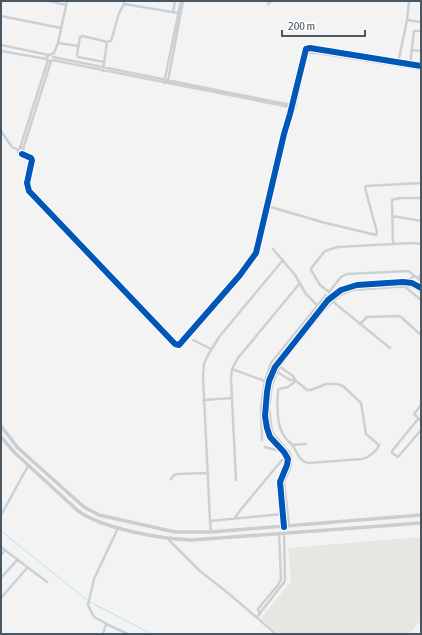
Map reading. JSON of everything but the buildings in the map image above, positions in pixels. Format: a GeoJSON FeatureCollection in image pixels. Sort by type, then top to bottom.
{"type":"FeatureCollection","features":[{"type":"Feature","properties":{"kind":"main road"},"geometry":{"type":"LineString","coordinates":[[1,426],[18,448],[79,503],[99,515],[176,532],[212,532],[421,516]]}},
{"type":"Feature","properties":{"kind":"main road"},"geometry":{"type":"LineString","coordinates":[[1,437],[28,466],[85,517],[133,532],[167,538],[192,540],[421,523]]}},
{"type":"Feature","properties":{"kind":"main road"},"geometry":{"type":"LineString","coordinates":[[192,533],[192,540]]}},
{"type":"Feature","properties":{"kind":"street"},"geometry":{"type":"LineString","coordinates":[[49,1],[66,3],[58,43],[55,52],[51,56],[47,57],[49,60]]}},
{"type":"Feature","properties":{"kind":"street"},"geometry":{"type":"LineString","coordinates":[[173,12],[175,1]]}},
{"type":"Feature","properties":{"kind":"street"},"geometry":{"type":"LineString","coordinates":[[166,79],[178,14],[182,1]]}},
{"type":"Feature","properties":{"kind":"street"},"geometry":{"type":"LineString","coordinates":[[165,83],[182,1]]}},
{"type":"Feature","properties":{"kind":"street"},"geometry":{"type":"LineString","coordinates":[[268,4],[271,1]]}},
{"type":"Feature","properties":{"kind":"street"},"geometry":{"type":"LineString","coordinates":[[397,64],[407,20],[409,1]]}},
{"type":"Feature","properties":{"kind":"street"},"geometry":{"type":"LineString","coordinates":[[103,71],[108,42],[111,41],[113,37],[119,13],[124,2],[178,14]]}},
{"type":"Feature","properties":{"kind":"street"},"geometry":{"type":"LineString","coordinates":[[1,16],[62,28]]}},
{"type":"Feature","properties":{"kind":"street"},"geometry":{"type":"LineString","coordinates":[[407,20],[421,22]]}},
{"type":"Feature","properties":{"kind":"street"},"geometry":{"type":"LineString","coordinates":[[410,66],[414,31],[421,31]]}},
{"type":"Feature","properties":{"kind":"street"},"geometry":{"type":"LineString","coordinates":[[104,62],[78,57],[78,46],[81,36],[108,42]]}},
{"type":"Feature","properties":{"kind":"street"},"geometry":{"type":"LineString","coordinates":[[58,43],[78,46]]}},
{"type":"Feature","properties":{"kind":"street"},"geometry":{"type":"LineString","coordinates":[[1,45],[295,107]]}},
{"type":"Feature","properties":{"kind":"street"},"geometry":{"type":"LineString","coordinates":[[51,56],[19,154],[31,158],[32,160],[27,183],[29,191],[177,345],[180,344],[255,256],[304,51],[307,48],[397,64]]}},
{"type":"Feature","properties":{"kind":"street"},"geometry":{"type":"LineString","coordinates":[[412,50],[421,52]]}},
{"type":"Feature","properties":{"kind":"street"},"geometry":{"type":"LineString","coordinates":[[1,51],[291,106]]}},
{"type":"Feature","properties":{"kind":"street"},"geometry":{"type":"LineString","coordinates":[[290,114],[295,107],[306,56],[309,53],[397,64],[421,69]]}},
{"type":"Feature","properties":{"kind":"street"},"geometry":{"type":"LineString","coordinates":[[410,66],[421,66]]}},
{"type":"Feature","properties":{"kind":"street"},"geometry":{"type":"LineString","coordinates":[[1,131],[12,146],[24,152],[22,154]]}},
{"type":"Feature","properties":{"kind":"street"},"geometry":{"type":"LineString","coordinates":[[267,206],[328,224],[376,235],[377,232],[365,188],[366,186],[421,183]]}},
{"type":"Feature","properties":{"kind":"street"},"geometry":{"type":"LineString","coordinates":[[393,244],[392,199],[421,198]]}},
{"type":"Feature","properties":{"kind":"street"},"geometry":{"type":"LineString","coordinates":[[392,216],[421,221],[421,217]]}},
{"type":"Feature","properties":{"kind":"street"},"geometry":{"type":"LineString","coordinates":[[331,297],[329,292],[320,285],[311,270],[325,251],[338,246],[411,243],[421,244]]}},
{"type":"Feature","properties":{"kind":"street"},"geometry":{"type":"LineString","coordinates":[[273,249],[300,283],[306,294],[323,309]]}},
{"type":"Feature","properties":{"kind":"street"},"geometry":{"type":"LineString","coordinates":[[212,532],[210,521],[203,400],[204,364],[219,337],[283,260]]}},
{"type":"Feature","properties":{"kind":"street"},"geometry":{"type":"LineString","coordinates":[[329,292],[341,278],[347,274],[405,271],[410,272],[421,281]]}},
{"type":"Feature","properties":{"kind":"street"},"geometry":{"type":"LineString","coordinates":[[404,284],[421,275]]}},
{"type":"Feature","properties":{"kind":"street"},"geometry":{"type":"LineString","coordinates":[[236,480],[231,380],[232,369],[238,358],[300,283]]}},
{"type":"Feature","properties":{"kind":"street"},"geometry":{"type":"LineString","coordinates":[[290,459],[273,441],[267,428],[265,409],[269,382],[275,367],[323,309],[340,295],[353,290],[412,283],[421,288]]}},
{"type":"Feature","properties":{"kind":"street"},"geometry":{"type":"LineString","coordinates":[[404,284],[421,300]]}},
{"type":"Feature","properties":{"kind":"street"},"geometry":{"type":"LineString","coordinates":[[289,526],[284,482],[291,466],[289,452],[272,432],[269,408],[273,383],[279,369],[289,352],[331,297],[341,290],[356,285],[404,284],[421,292]]}},
{"type":"Feature","properties":{"kind":"street"},"geometry":{"type":"LineString","coordinates":[[262,440],[261,409],[265,381],[271,363],[326,295]]}},
{"type":"Feature","properties":{"kind":"street"},"geometry":{"type":"LineString","coordinates":[[332,301],[390,348]]}},
{"type":"Feature","properties":{"kind":"street"},"geometry":{"type":"LineString","coordinates":[[360,324],[367,317],[397,316],[401,317],[421,335]]}},
{"type":"Feature","properties":{"kind":"street"},"geometry":{"type":"LineString","coordinates":[[193,340],[211,349]]}},
{"type":"Feature","properties":{"kind":"street"},"geometry":{"type":"LineString","coordinates":[[275,367],[293,376],[305,389],[309,390],[326,384],[337,384],[343,386],[361,403],[366,434],[379,446],[365,459],[307,463],[300,459],[292,445],[283,435],[279,426],[278,393],[280,389],[288,387],[296,381]]}},
{"type":"Feature","properties":{"kind":"street"},"geometry":{"type":"LineString","coordinates":[[232,369],[273,383]]}},
{"type":"Feature","properties":{"kind":"street"},"geometry":{"type":"LineString","coordinates":[[279,369],[292,381],[296,381]]}},
{"type":"Feature","properties":{"kind":"street"},"geometry":{"type":"LineString","coordinates":[[203,400],[232,398]]}},
{"type":"Feature","properties":{"kind":"street"},"geometry":{"type":"LineString","coordinates":[[421,405],[414,414],[420,420],[392,451],[392,453],[398,457],[421,430]]}},
{"type":"Feature","properties":{"kind":"street"},"geometry":{"type":"LineString","coordinates":[[292,445],[306,444]]}},
{"type":"Feature","properties":{"kind":"street"},"geometry":{"type":"LineString","coordinates":[[265,447],[284,452]]}},
{"type":"Feature","properties":{"kind":"street"},"geometry":{"type":"LineString","coordinates":[[284,527],[280,482],[290,459]]}},
{"type":"Feature","properties":{"kind":"street"},"geometry":{"type":"LineString","coordinates":[[234,519],[282,460],[290,459]]}},
{"type":"Feature","properties":{"kind":"street"},"geometry":{"type":"LineString","coordinates":[[1,515],[11,494],[28,466]]}},
{"type":"Feature","properties":{"kind":"street"},"geometry":{"type":"LineString","coordinates":[[171,479],[177,474],[208,473]]}},
{"type":"Feature","properties":{"kind":"street"},"geometry":{"type":"LineString","coordinates":[[282,509],[287,509]]}},
{"type":"Feature","properties":{"kind":"street"},"geometry":{"type":"LineString","coordinates":[[210,521],[283,514]]}},
{"type":"Feature","properties":{"kind":"street"},"geometry":{"type":"LineString","coordinates":[[118,528],[94,579],[88,605],[94,617],[128,634]]}},
{"type":"Feature","properties":{"kind":"street"},"geometry":{"type":"LineString","coordinates":[[257,617],[285,583],[286,579],[281,533]]}},
{"type":"Feature","properties":{"kind":"street"},"geometry":{"type":"LineString","coordinates":[[260,614],[258,609],[282,579],[281,533]]}},
{"type":"Feature","properties":{"kind":"street"},"geometry":{"type":"LineString","coordinates":[[167,538],[200,571],[276,634]]}},
{"type":"Feature","properties":{"kind":"street"},"geometry":{"type":"LineString","coordinates":[[1,547],[47,582]]}},
{"type":"Feature","properties":{"kind":"street"},"geometry":{"type":"LineString","coordinates":[[1,556],[5,550]]}},
{"type":"Feature","properties":{"kind":"street"},"geometry":{"type":"LineString","coordinates":[[1,578],[17,560]]}},
{"type":"Feature","properties":{"kind":"street"},"geometry":{"type":"LineString","coordinates":[[1,598],[27,568]]}},
{"type":"Feature","properties":{"kind":"street"},"geometry":{"type":"LineString","coordinates":[[268,597],[271,600]]}},
{"type":"Feature","properties":{"kind":"street"},"geometry":{"type":"LineString","coordinates":[[102,634],[104,625],[107,624]]}},
{"type":"Feature","properties":{"kind":"shaded area"},"geometry":{"type":"Polygon","coordinates":[[[421,537],[421,586],[419,588],[421,590],[421,620],[409,634],[279,634],[261,618],[291,582],[288,548],[421,537]]]}},
{"type":"Feature","properties":{"kind":"waterway"},"geometry":{"type":"LineString","coordinates":[[1,531],[87,600]]}},
{"type":"Feature","properties":{"kind":"waterway"},"geometry":{"type":"LineString","coordinates":[[90,602],[152,634]]}},
{"type":"Feature","properties":{"kind":"cycle path"},"geometry":{"type":"LineString","coordinates":[[22,154],[31,158],[32,160],[27,183],[29,191],[175,344],[179,345],[240,275],[256,253],[306,49],[310,48],[421,66]]}},
{"type":"Feature","properties":{"kind":"cycle path"},"geometry":{"type":"LineString","coordinates":[[284,527],[280,482],[288,459],[284,452],[270,437],[265,416],[269,381],[275,367],[328,300],[341,290],[357,285],[403,282],[412,283],[421,288]]}}]}
